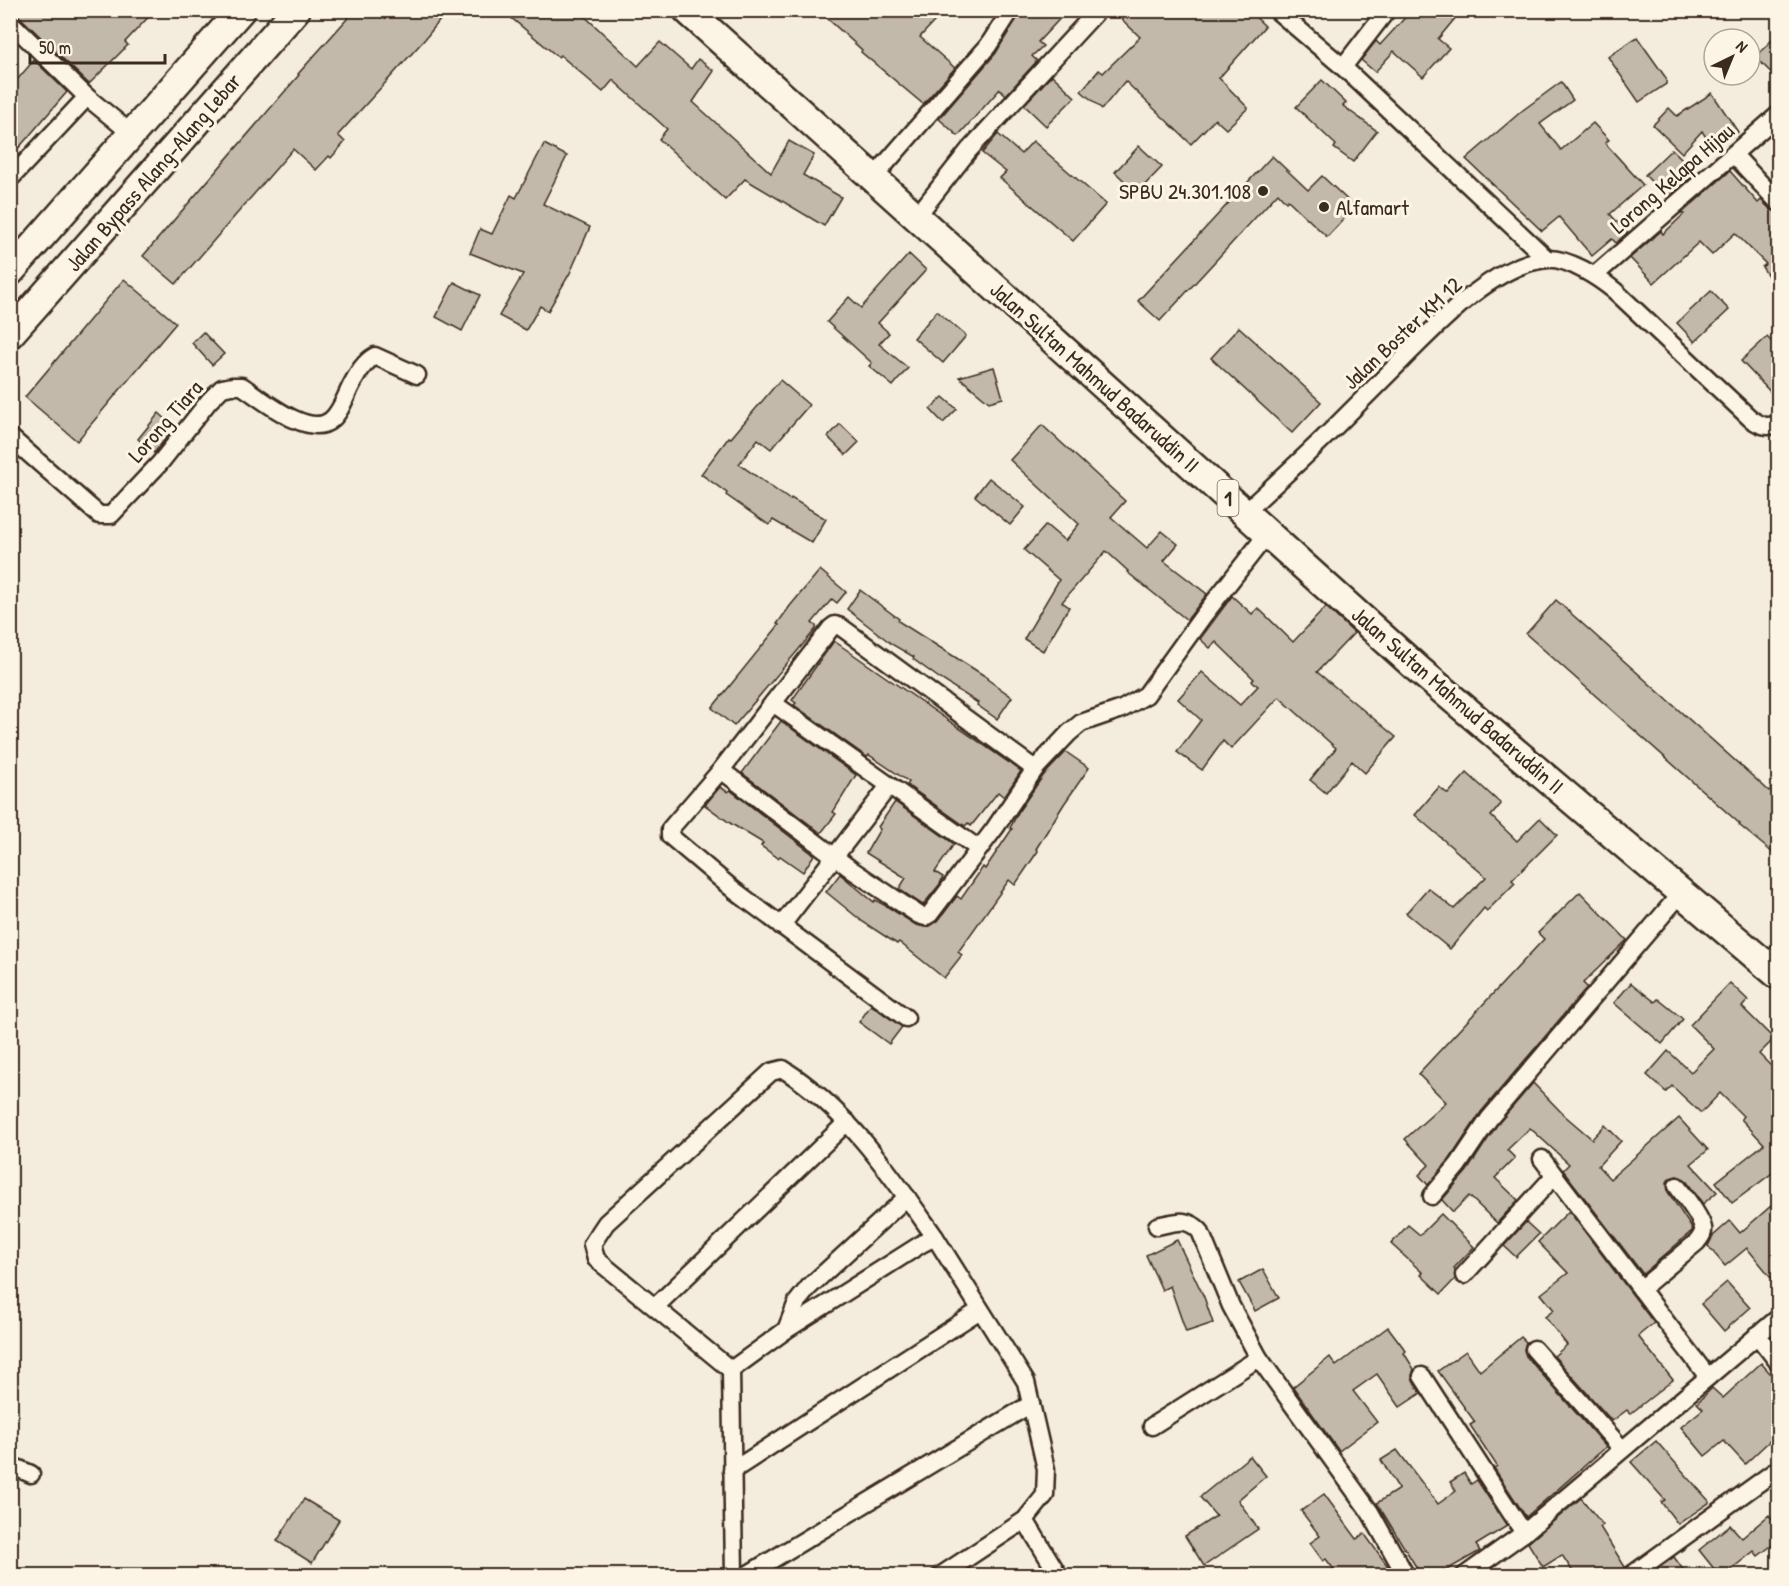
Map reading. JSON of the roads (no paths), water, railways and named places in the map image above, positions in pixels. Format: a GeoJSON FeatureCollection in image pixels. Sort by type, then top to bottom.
{"type":"FeatureCollection","features":[{"type":"Feature","properties":{"kind":"highway","name":"Jalan Bypass Alang-Alang Lebar"},"geometry":{"type":"LineString","coordinates":[[14,259],[132,134],[241,10]]}},
{"type":"Feature","properties":{"kind":"highway","name":"Jalan Bypass Alang-Alang Lebar"},"geometry":{"type":"LineString","coordinates":[[10,334],[296,10]]}},
{"type":"Feature","properties":{"kind":"highway","name":"Jalan Sultan Mahmud Badaruddin II"},"geometry":{"type":"LineString","coordinates":[[698,14],[916,216],[1419,670],[1682,892],[1774,964]]}},
{"type":"Feature","properties":{"kind":"street"},"geometry":{"type":"LineString","coordinates":[[874,177],[988,46],[1011,10]]}},
{"type":"Feature","properties":{"kind":"street"},"geometry":{"type":"LineString","coordinates":[[916,216],[969,150],[1098,10]]}},
{"type":"Feature","properties":{"kind":"street"},"geometry":{"type":"LineString","coordinates":[[1276,10],[1343,67],[1547,259],[1595,275],[1615,291],[1750,419],[1762,426],[1773,426],[1779,423]]}},
{"type":"Feature","properties":{"kind":"street"},"geometry":{"type":"LineString","coordinates":[[1343,67],[1388,10]]}},
{"type":"Feature","properties":{"kind":"street"},"geometry":{"type":"LineString","coordinates":[[10,22],[87,97],[132,134]]}},
{"type":"Feature","properties":{"kind":"street"},"geometry":{"type":"LineString","coordinates":[[10,179],[87,97]]}},
{"type":"Feature","properties":{"kind":"street","name":"Lorong Kelapa Hijau"},"geometry":{"type":"LineString","coordinates":[[1595,275],[1779,115]]}},
{"type":"Feature","properties":{"kind":"street"},"geometry":{"type":"LineString","coordinates":[[1734,155],[1779,202]]}},
{"type":"Feature","properties":{"kind":"street","name":"Jalan Boster KM 12"},"geometry":{"type":"LineString","coordinates":[[1244,513],[1312,450],[1446,316],[1482,288],[1515,268],[1547,259]]}},
{"type":"Feature","properties":{"kind":"street","name":"Lorong Tiara"},"geometry":{"type":"LineString","coordinates":[[10,437],[99,516],[104,517],[111,515],[160,463],[222,388],[242,387],[312,427],[324,425],[333,418],[358,372],[369,359],[375,356],[417,375]]}},
{"type":"Feature","properties":{"kind":"street"},"geometry":{"type":"LineString","coordinates":[[721,770],[836,857],[925,917],[930,914],[979,849],[1035,769],[1069,733],[1082,723],[1122,709],[1146,695],[1203,616],[1268,533]]}},
{"type":"Feature","properties":{"kind":"street"},"geometry":{"type":"LineString","coordinates":[[906,1018],[735,891],[670,836],[670,829],[721,770],[835,625],[841,627],[1035,769]]}},
{"type":"Feature","properties":{"kind":"street"},"geometry":{"type":"LineString","coordinates":[[773,703],[979,849]]}},
{"type":"Feature","properties":{"kind":"street"},"geometry":{"type":"LineString","coordinates":[[781,926],[889,786]]}},
{"type":"Feature","properties":{"kind":"street"},"geometry":{"type":"LineString","coordinates":[[1432,1196],[1458,1165],[1489,1119],[1682,892]]}},
{"type":"Feature","properties":{"kind":"street"},"geometry":{"type":"LineString","coordinates":[[732,1370],[596,1259],[592,1245],[606,1223],[771,1072],[783,1069],[800,1080],[847,1122],[907,1197],[935,1237],[1026,1382],[1046,1469],[1045,1495],[1025,1520],[940,1575]]}},
{"type":"Feature","properties":{"kind":"street"},"geometry":{"type":"LineString","coordinates":[[655,1307],[847,1122]]}},
{"type":"Feature","properties":{"kind":"street"},"geometry":{"type":"LineString","coordinates":[[1542,1159],[1708,1377]]}},
{"type":"Feature","properties":{"kind":"street"},"geometry":{"type":"LineString","coordinates":[[1464,1275],[1554,1176]]}},
{"type":"Feature","properties":{"kind":"street"},"geometry":{"type":"LineString","coordinates":[[1641,1289],[1697,1242],[1702,1234],[1703,1229],[1699,1219],[1677,1186]]}},
{"type":"Feature","properties":{"kind":"street"},"geometry":{"type":"LineString","coordinates":[[786,1330],[797,1302],[809,1287],[907,1197]]}},
{"type":"Feature","properties":{"kind":"street"},"geometry":{"type":"LineString","coordinates":[[1157,1226],[1186,1221],[1200,1231],[1232,1306],[1259,1358],[1370,1512],[1406,1575]]}},
{"type":"Feature","properties":{"kind":"street"},"geometry":{"type":"LineString","coordinates":[[732,1370],[786,1330],[935,1237]]}},
{"type":"Feature","properties":{"kind":"street"},"geometry":{"type":"LineString","coordinates":[[732,1471],[980,1310]]}},
{"type":"Feature","properties":{"kind":"street"},"geometry":{"type":"LineString","coordinates":[[1464,1575],[1524,1533],[1779,1318]]}},
{"type":"Feature","properties":{"kind":"street"},"geometry":{"type":"LineString","coordinates":[[1757,1335],[1779,1362]]}},
{"type":"Feature","properties":{"kind":"street"},"geometry":{"type":"LineString","coordinates":[[1534,1349],[1622,1449]]}},
{"type":"Feature","properties":{"kind":"street"},"geometry":{"type":"LineString","coordinates":[[1152,1426],[1259,1358]]}},
{"type":"Feature","properties":{"kind":"street"},"geometry":{"type":"LineString","coordinates":[[732,1370],[734,1575]]}},
{"type":"Feature","properties":{"kind":"street"},"geometry":{"type":"LineString","coordinates":[[1422,1376],[1524,1533]]}},
{"type":"Feature","properties":{"kind":"street"},"geometry":{"type":"LineString","coordinates":[[745,1575],[1031,1404]]}},
{"type":"Feature","properties":{"kind":"street"},"geometry":{"type":"LineString","coordinates":[[10,1466],[31,1474]]}},
{"type":"Feature","properties":{"kind":"street"},"geometry":{"type":"LineString","coordinates":[[1630,1575],[1779,1469]]}},
{"type":"Feature","properties":{"kind":"street"},"geometry":{"type":"LineString","coordinates":[[1025,1520],[1059,1575]]}},
{"type":"Feature","properties":{"kind":"place","name":"SPBU 24.301.108"},"geometry":{"type":"Point","coordinates":[1263,191]}},
{"type":"Feature","properties":{"kind":"place","name":"Alfamart"},"geometry":{"type":"Point","coordinates":[1324,207]}}]}
